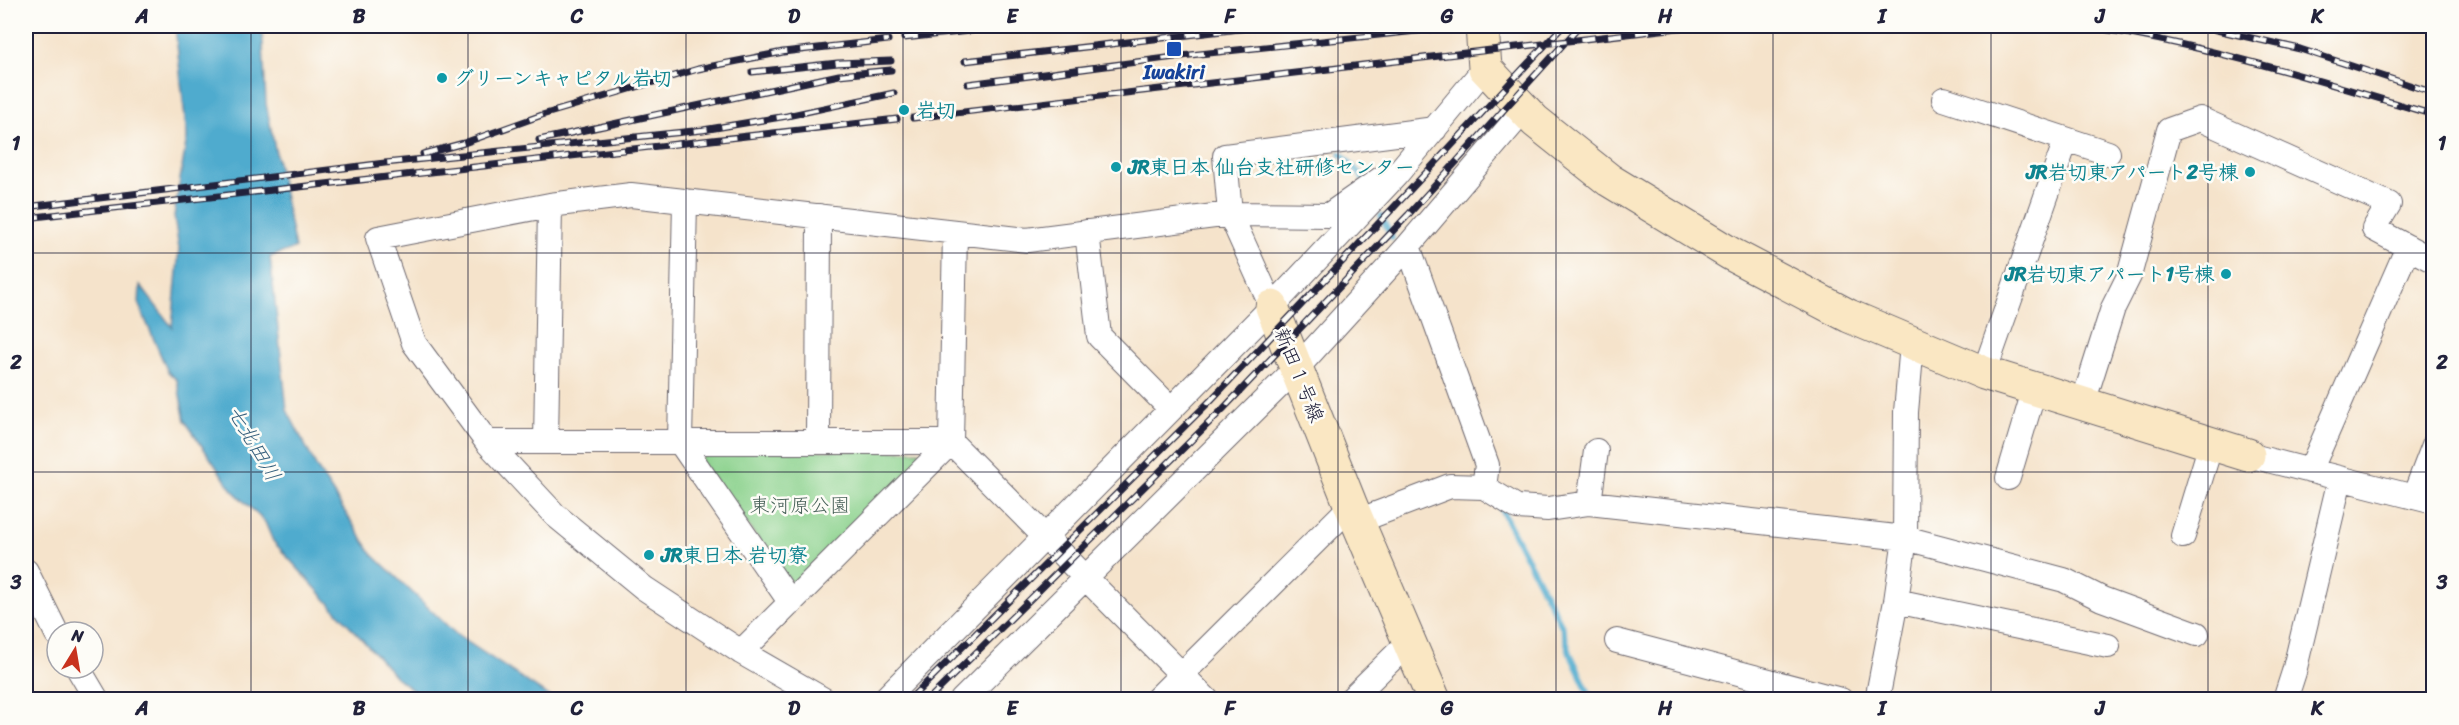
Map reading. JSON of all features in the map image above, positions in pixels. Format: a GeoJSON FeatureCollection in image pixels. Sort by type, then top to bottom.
{"type":"FeatureCollection","features":[{"type":"Feature","properties":{"kind":"street"},"geometry":{"type":"LineString","coordinates":[[1482,26],[1485,68],[1524,110],[1609,180],[1731,254],[1849,316],[1912,344],[1984,373],[2211,444],[2424,500],[2433,445]]}},
{"type":"Feature","properties":{"kind":"street"},"geometry":{"type":"LineString","coordinates":[[884,699],[1272,307],[1396,175],[1485,68]]}},
{"type":"Feature","properties":{"kind":"street"},"geometry":{"type":"LineString","coordinates":[[1944,99],[2108,153]]}},
{"type":"Feature","properties":{"kind":"street"},"geometry":{"type":"LineString","coordinates":[[962,699],[1296,369],[1408,246],[1524,110]]}},
{"type":"Feature","properties":{"kind":"street"},"geometry":{"type":"LineString","coordinates":[[2083,403],[2113,308],[2129,276],[2169,130],[2200,119],[2389,204],[2374,229],[2433,261]]}},
{"type":"Feature","properties":{"kind":"street"},"geometry":{"type":"LineString","coordinates":[[1230,214],[1226,156],[1435,129]]}},
{"type":"Feature","properties":{"kind":"street"},"geometry":{"type":"LineString","coordinates":[[1984,373],[2066,140]]}},
{"type":"Feature","properties":{"kind":"street"},"geometry":{"type":"LineString","coordinates":[[824,699],[741,652],[644,588],[555,515],[487,442],[414,343],[378,238],[550,205],[630,195],[1027,240],[1230,214],[1329,215],[1382,178],[1396,175]]}},
{"type":"Feature","properties":{"kind":"street"},"geometry":{"type":"LineString","coordinates":[[685,201],[680,442],[790,603]]}},
{"type":"Feature","properties":{"kind":"street"},"geometry":{"type":"LineString","coordinates":[[546,442],[550,205]]}},
{"type":"Feature","properties":{"kind":"street","name":"新田１号線"},"geometry":{"type":"LineString","coordinates":[[1230,214],[1272,307],[1354,513],[1434,699]]}},
{"type":"Feature","properties":{"kind":"street"},"geometry":{"type":"LineString","coordinates":[[818,442],[819,216]]}},
{"type":"Feature","properties":{"kind":"street"},"geometry":{"type":"LineString","coordinates":[[741,652],[951,442],[955,232]]}},
{"type":"Feature","properties":{"kind":"street"},"geometry":{"type":"LineString","coordinates":[[1087,232],[1099,336],[1171,409]]}},
{"type":"Feature","properties":{"kind":"street"},"geometry":{"type":"LineString","coordinates":[[1408,246],[1487,465],[1484,487]]}},
{"type":"Feature","properties":{"kind":"street"},"geometry":{"type":"LineString","coordinates":[[2310,471],[2408,247]]}},
{"type":"Feature","properties":{"kind":"street"},"geometry":{"type":"LineString","coordinates":[[1878,699],[1905,538],[1906,412],[1912,344]]}},
{"type":"Feature","properties":{"kind":"street"},"geometry":{"type":"LineString","coordinates":[[2008,478],[2035,388]]}},
{"type":"Feature","properties":{"kind":"street"},"geometry":{"type":"LineString","coordinates":[[487,442],[951,442],[1207,699]]}},
{"type":"Feature","properties":{"kind":"street"},"geometry":{"type":"LineString","coordinates":[[2183,536],[2211,444]]}},
{"type":"Feature","properties":{"kind":"street"},"geometry":{"type":"LineString","coordinates":[[1589,503],[1596,451]]}},
{"type":"Feature","properties":{"kind":"street"},"geometry":{"type":"LineString","coordinates":[[2285,699],[2294,672],[2340,479]]}},
{"type":"Feature","properties":{"kind":"street"},"geometry":{"type":"LineString","coordinates":[[1156,699],[1354,513],[1450,486],[1484,487],[1517,507],[1548,509],[1589,503],[1905,538],[2064,580],[2102,599],[2197,634]]}},
{"type":"Feature","properties":{"kind":"street"},"geometry":{"type":"LineString","coordinates":[[26,571],[50,620]]}},
{"type":"Feature","properties":{"kind":"street"},"geometry":{"type":"LineString","coordinates":[[1896,600],[2108,646]]}},
{"type":"Feature","properties":{"kind":"street"},"geometry":{"type":"LineString","coordinates":[[1350,699],[1410,641]]}},
{"type":"Feature","properties":{"kind":"street"},"geometry":{"type":"LineString","coordinates":[[1617,641],[1841,699]]}},
{"type":"Feature","properties":{"kind":"street"},"geometry":{"type":"LineString","coordinates":[[85,680],[97,699]]}},
{"type":"Feature","properties":{"kind":"green space","name":"東河原公園"},"geometry":{"type":"Polygon","coordinates":[[[707,450],[919,451],[922,460],[793,585],[700,462],[707,450]]]}},
{"type":"Feature","properties":{"kind":"water","name":"七北田川"},"geometry":{"type":"Polygon","coordinates":[[[175,26],[262,26],[266,104],[295,248],[270,257],[287,410],[317,468],[372,554],[457,635],[553,699],[424,699],[396,677],[273,541],[265,522],[232,490],[185,421],[177,380],[168,372],[139,305],[140,285],[172,327],[179,249],[174,216],[187,137],[175,26]]]}},
{"type":"Feature","properties":{"kind":"waterway"},"geometry":{"type":"LineString","coordinates":[[1341,154],[1360,174],[1365,183]]}},
{"type":"Feature","properties":{"kind":"waterway"},"geometry":{"type":"LineString","coordinates":[[1381,216],[1392,238]]}},
{"type":"Feature","properties":{"kind":"waterway"},"geometry":{"type":"LineString","coordinates":[[1500,507],[1562,626],[1570,653],[1592,700]]}},
{"type":"Feature","properties":{"kind":"railway"},"geometry":{"type":"LineString","coordinates":[[904,38],[1016,26]]}},
{"type":"Feature","properties":{"kind":"railway"},"geometry":{"type":"LineString","coordinates":[[965,61],[1265,26]]}},
{"type":"Feature","properties":{"kind":"railway"},"geometry":{"type":"LineString","coordinates":[[968,84],[1190,55],[1464,26]]}},
{"type":"Feature","properties":{"kind":"railway"},"geometry":{"type":"LineString","coordinates":[[909,700],[1211,400],[1563,26]]}},
{"type":"Feature","properties":{"kind":"railway"},"geometry":{"type":"LineString","coordinates":[[928,700],[1223,409],[1408,215],[1580,26]]}},
{"type":"Feature","properties":{"kind":"railway"},"geometry":{"type":"LineString","coordinates":[[913,118],[1695,26]]}},
{"type":"Feature","properties":{"kind":"railway"},"geometry":{"type":"LineString","coordinates":[[2084,26],[2217,53],[2434,115]]}},
{"type":"Feature","properties":{"kind":"railway"},"geometry":{"type":"LineString","coordinates":[[2199,26],[2300,49],[2434,93]]}},
{"type":"Feature","properties":{"kind":"railway"},"geometry":{"type":"LineString","coordinates":[[423,154],[464,143],[542,115],[698,69],[783,52],[888,40]]}},
{"type":"Feature","properties":{"kind":"railway"},"geometry":{"type":"LineString","coordinates":[[752,72],[838,63],[891,61]]}},
{"type":"Feature","properties":{"kind":"railway"},"geometry":{"type":"LineString","coordinates":[[539,140],[839,75],[891,70]]}},
{"type":"Feature","properties":{"kind":"railway"},"geometry":{"type":"LineString","coordinates":[[26,207],[385,163],[703,130],[787,116],[894,93]]}},
{"type":"Feature","properties":{"kind":"railway"},"geometry":{"type":"LineString","coordinates":[[26,218],[897,119]]}},
{"type":"Feature","properties":{"kind":"place","name":"Iwakiri"},"geometry":{"type":"Point","coordinates":[1174,49]}},
{"type":"Feature","properties":{"kind":"place","name":"グリーンキャピタル岩切"},"geometry":{"type":"Point","coordinates":[442,78]}},
{"type":"Feature","properties":{"kind":"place","name":"岩切"},"geometry":{"type":"Point","coordinates":[904,110]}},
{"type":"Feature","properties":{"kind":"place","name":"JR東日本 仙台支社研修センター"},"geometry":{"type":"Point","coordinates":[1116,167]}},
{"type":"Feature","properties":{"kind":"place","name":"JR岩切東アパート2号棟"},"geometry":{"type":"Point","coordinates":[2250,172]}},
{"type":"Feature","properties":{"kind":"place","name":"JR岩切東アパート1号棟"},"geometry":{"type":"Point","coordinates":[2226,274]}},
{"type":"Feature","properties":{"kind":"place","name":"JR東日本 岩切寮"},"geometry":{"type":"Point","coordinates":[649,555]}}]}
